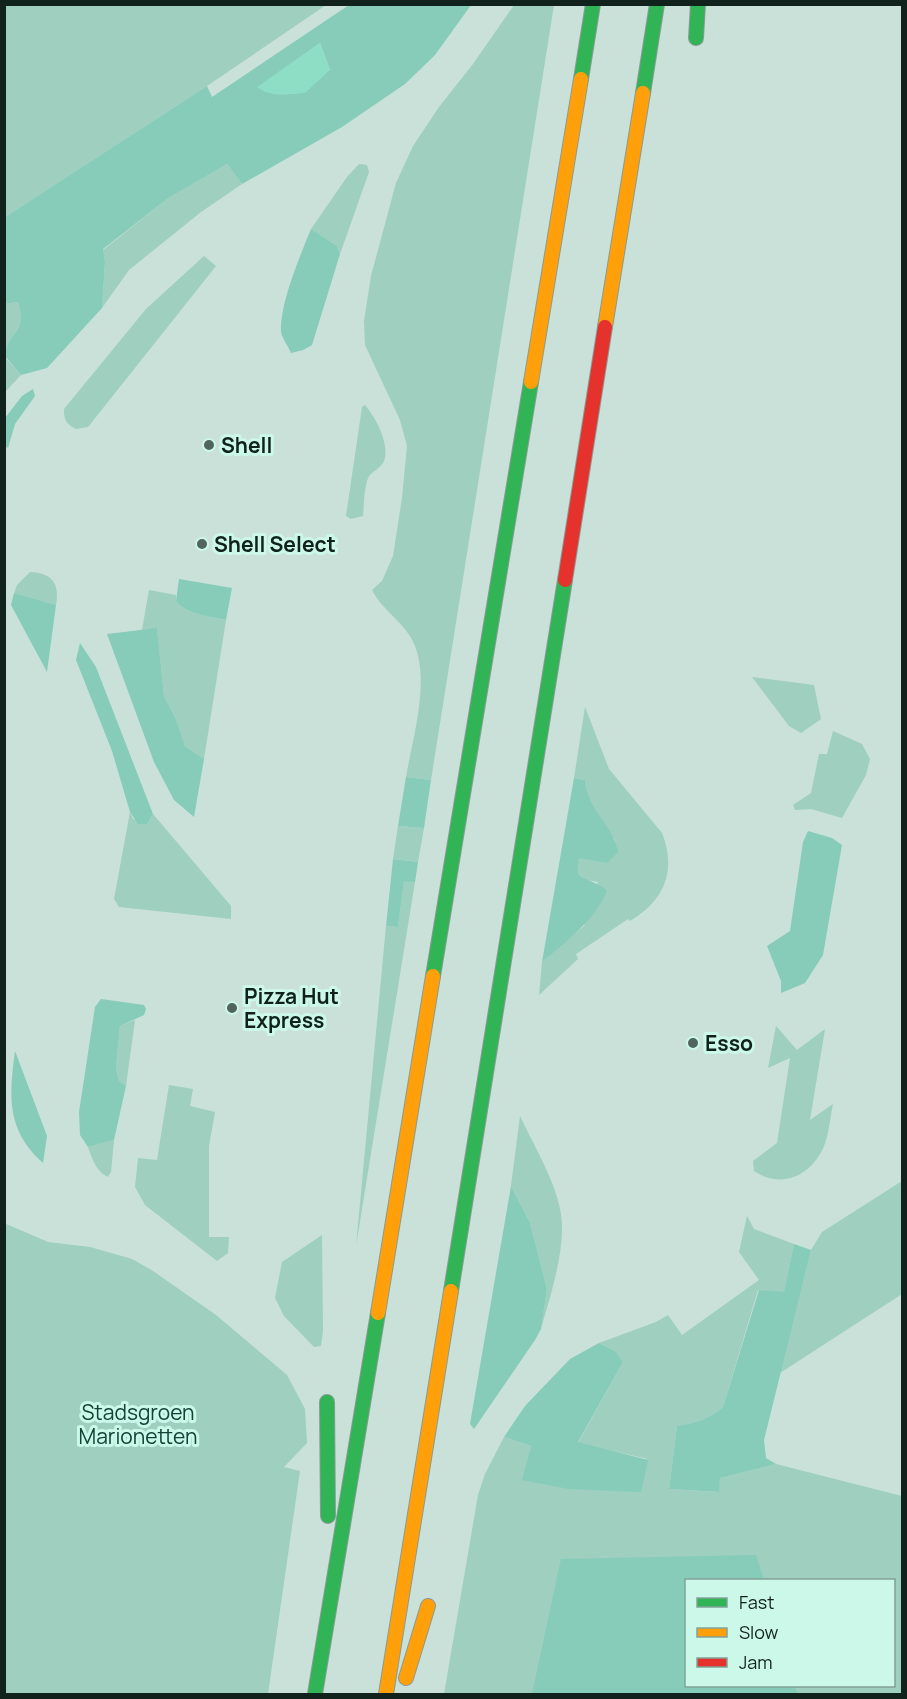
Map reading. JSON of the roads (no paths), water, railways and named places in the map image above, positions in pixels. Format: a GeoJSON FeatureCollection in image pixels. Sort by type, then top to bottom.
{"type":"FeatureCollection","features":[{"type":"Feature","properties":{"kind":"highway"},"geometry":{"type":"LineString","coordinates":[[315,1695],[593,4]]}},
{"type":"Feature","properties":{"kind":"highway"},"geometry":{"type":"LineString","coordinates":[[386,1695],[657,4]]}},
{"type":"Feature","properties":{"kind":"highway"},"geometry":{"type":"LineString","coordinates":[[696,38],[698,4]]}},
{"type":"Feature","properties":{"kind":"highway"},"geometry":{"type":"LineString","coordinates":[[327,1402],[329,1605]]}},
{"type":"Feature","properties":{"kind":"highway"},"geometry":{"type":"LineString","coordinates":[[402,1695],[428,1606]]}},
{"type":"Feature","properties":{"kind":"place","name":"Shell"},"geometry":{"type":"Point","coordinates":[209,445]}},
{"type":"Feature","properties":{"kind":"place","name":"Shell Select"},"geometry":{"type":"Point","coordinates":[202,544]}},
{"type":"Feature","properties":{"kind":"place","name":"Pizza Hut Express"},"geometry":{"type":"Point","coordinates":[232,1008]}},
{"type":"Feature","properties":{"kind":"place","name":"Esso"},"geometry":{"type":"Point","coordinates":[693,1043]}},
{"type":"Feature","properties":{"kind":"park label","name":"Stadsgroen Marionetten"},"geometry":{"type":"Point","coordinates":[138,1424]}}]}
